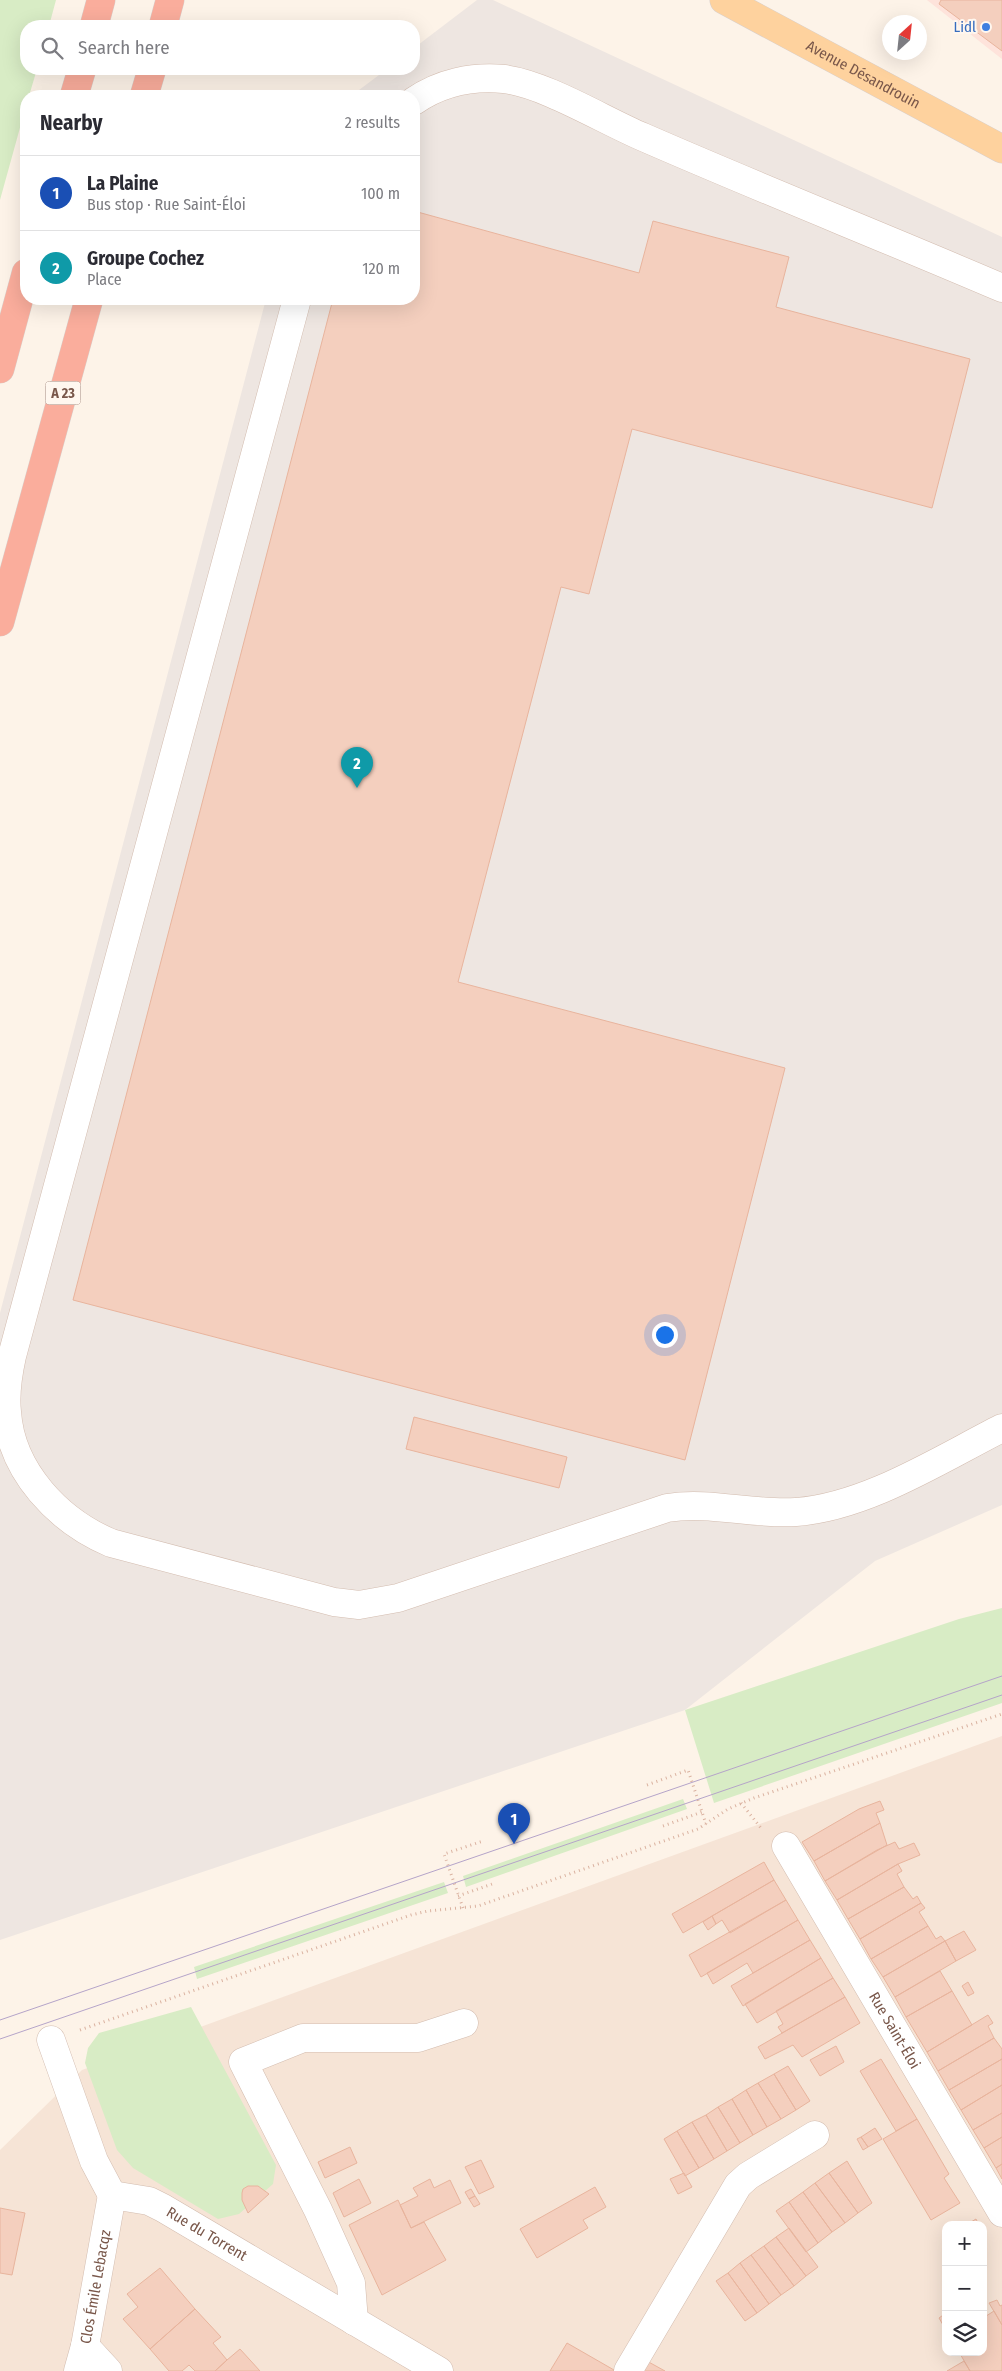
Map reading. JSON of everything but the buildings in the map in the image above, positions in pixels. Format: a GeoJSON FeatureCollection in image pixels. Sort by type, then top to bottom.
{"type":"FeatureCollection","features":[{"type":"Feature","properties":{"kind":"highway"},"geometry":{"type":"LineString","coordinates":[[96,20],[101,0]]}},
{"type":"Feature","properties":{"kind":"highway"},"geometry":{"type":"LineString","coordinates":[[165,20],[170,0]]}},
{"type":"Feature","properties":{"kind":"highway"},"geometry":{"type":"LineString","coordinates":[[76,90],[80,75]]}},
{"type":"Feature","properties":{"kind":"highway"},"geometry":{"type":"LineString","coordinates":[[146,90],[150,75]]}},
{"type":"Feature","properties":{"kind":"highway"},"geometry":{"type":"LineString","coordinates":[[0,369],[20,295]]}},
{"type":"Feature","properties":{"kind":"highway","name":"A 23"},"geometry":{"type":"LineString","coordinates":[[0,622],[87,305]]}},
{"type":"Feature","properties":{"kind":"main road","name":"Avenue Désandrouin"},"geometry":{"type":"LineString","coordinates":[[724,0],[1002,149]]}},
{"type":"Feature","properties":{"kind":"street"},"geometry":{"type":"LineString","coordinates":[[420,97],[434,89],[464,80],[504,79],[534,86],[641,136],[1002,288]]}},
{"type":"Feature","properties":{"kind":"street"},"geometry":{"type":"LineString","coordinates":[[295,305],[12,1356],[6,1396],[7,1414],[11,1434],[27,1472],[38,1488],[72,1522],[92,1535],[111,1543],[334,1602],[359,1605],[398,1598],[667,1508],[686,1505],[706,1505],[793,1512],[824,1509],[876,1492],[1002,1428]]}},
{"type":"Feature","properties":{"kind":"street","name":"Rue Saint-Éloi"},"geometry":{"type":"LineString","coordinates":[[786,1846],[1002,2213]]}},
{"type":"Feature","properties":{"kind":"street"},"geometry":{"type":"LineString","coordinates":[[354,2321],[351,2283],[318,2210],[243,2062],[303,2038],[418,2038],[464,2023]]}},
{"type":"Feature","properties":{"kind":"street"},"geometry":{"type":"LineString","coordinates":[[51,2040],[94,2161],[112,2195]]}},
{"type":"Feature","properties":{"kind":"street"},"geometry":{"type":"LineString","coordinates":[[628,2371],[738,2185],[748,2176],[816,2135]]}},
{"type":"Feature","properties":{"kind":"street","name":"Rue du Torrent"},"geometry":{"type":"LineString","coordinates":[[112,2195],[149,2201],[163,2208],[439,2371]]}},
{"type":"Feature","properties":{"kind":"street","name":"Clos Émile Lebacqz"},"geometry":{"type":"LineString","coordinates":[[108,2371],[82,2359],[112,2195]]}},
{"type":"Feature","properties":{"kind":"path"},"geometry":{"type":"LineString","coordinates":[[51,2040],[411,1915],[428,1911],[478,1906],[698,1829],[728,1809],[754,1798],[1002,1714]]}},
{"type":"Feature","properties":{"kind":"path"},"geometry":{"type":"LineString","coordinates":[[647,1785],[688,1770],[706,1824]]}},
{"type":"Feature","properties":{"kind":"path"},"geometry":{"type":"LineString","coordinates":[[663,1826],[702,1812]]}},
{"type":"Feature","properties":{"kind":"path"},"geometry":{"type":"LineString","coordinates":[[463,1908],[444,1854],[482,1841]]}},
{"type":"Feature","properties":{"kind":"path"},"geometry":{"type":"LineString","coordinates":[[458,1896],[495,1883]]}},
{"type":"Feature","properties":{"kind":"shaded area"},"geometry":{"type":"Polygon","coordinates":[[[477,0],[493,0],[1002,237],[1002,1505],[875,1561],[685,1710],[0,1940],[0,1313],[264,305],[420,305],[420,90],[359,90],[379,75],[420,75],[420,43],[477,0]]]}},
{"type":"Feature","properties":{"kind":"shaded area","name":"Lidl"},"geometry":{"type":"Polygon","coordinates":[[[927,0],[1002,0],[1002,59],[993,52],[927,0]]]}},
{"type":"Feature","properties":{"kind":"shaded area"},"geometry":{"type":"Polygon","coordinates":[[[1002,1736],[1002,2371],[0,2371],[0,2150],[82,2070],[1002,1736]]]}},
{"type":"Feature","properties":{"kind":"green space"},"geometry":{"type":"Polygon","coordinates":[[[0,0],[56,0],[51,20],[20,20],[20,75],[35,75],[31,90],[20,90],[20,128],[0,200],[0,0]]]}},
{"type":"Feature","properties":{"kind":"green space"},"geometry":{"type":"Polygon","coordinates":[[[1002,1608],[1002,1703],[714,1803],[685,1710],[959,1619],[1002,1608]]]}},
{"type":"Feature","properties":{"kind":"green space"},"geometry":{"type":"Polygon","coordinates":[[[683,1799],[687,1809],[466,1887],[463,1876],[683,1799]]]}},
{"type":"Feature","properties":{"kind":"green space"},"geometry":{"type":"Polygon","coordinates":[[[444,1882],[448,1893],[197,1979],[194,1967],[444,1882]]]}},
{"type":"Feature","properties":{"kind":"green space"},"geometry":{"type":"Polygon","coordinates":[[[191,2007],[276,2165],[273,2184],[239,2214],[218,2219],[133,2168],[117,2150],[85,2063],[88,2048],[99,2033],[191,2007]]]}},
{"type":"Feature","properties":{"kind":"tram line"},"geometry":{"type":"LineString","coordinates":[[0,2020],[1002,1676]]}},
{"type":"Feature","properties":{"kind":"tram line"},"geometry":{"type":"LineString","coordinates":[[0,2039],[1002,1695]]}},
{"type":"Feature","properties":{"kind":"place","name":"Lidl"},"geometry":{"type":"Point","coordinates":[986,27]}},
{"type":"Feature","properties":{"kind":"place","name":"Groupe Cochez"},"geometry":{"type":"Point","coordinates":[357,788]}},
{"type":"Feature","properties":{"kind":"place","name":"La Plaine"},"geometry":{"type":"Point","coordinates":[514,1844]}}]}
